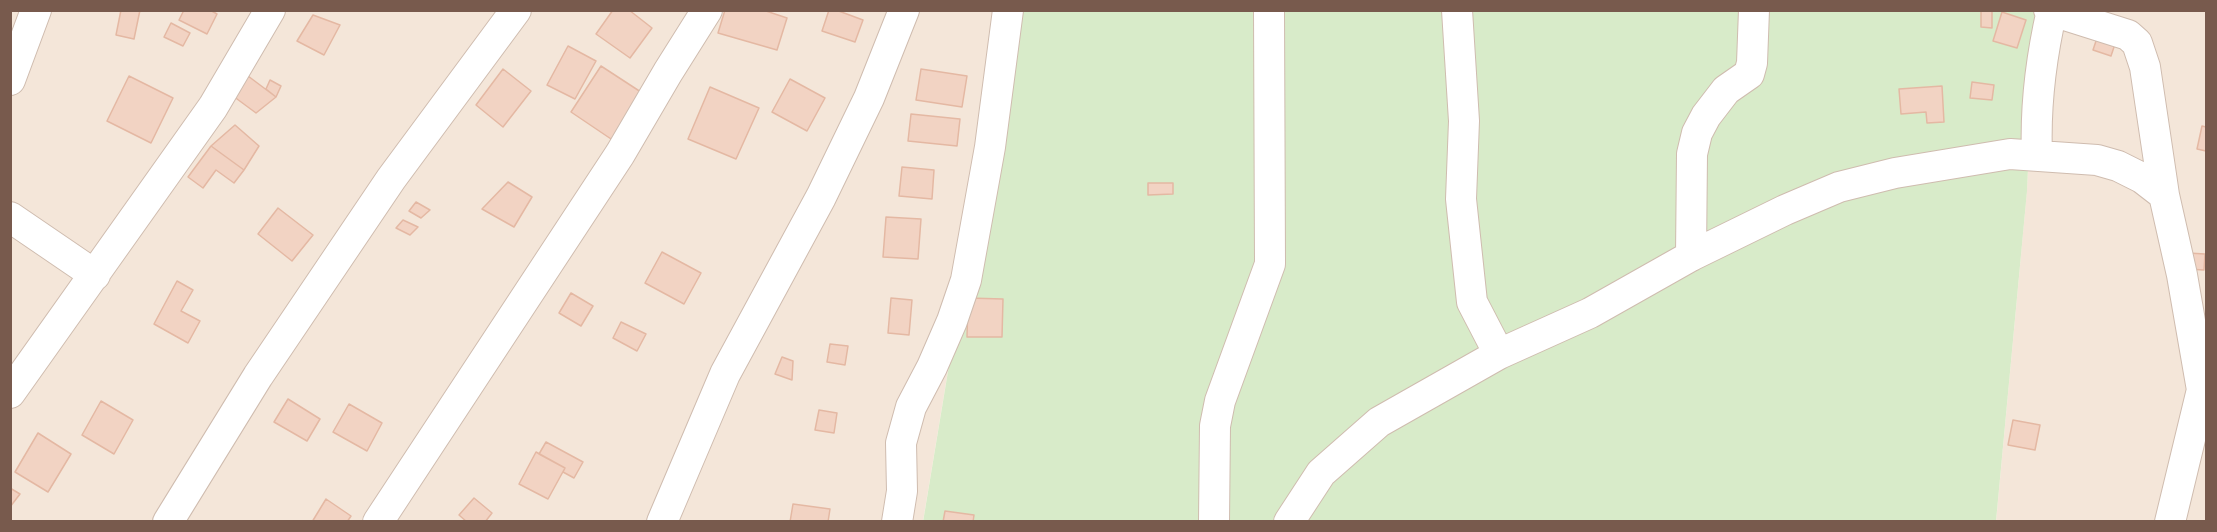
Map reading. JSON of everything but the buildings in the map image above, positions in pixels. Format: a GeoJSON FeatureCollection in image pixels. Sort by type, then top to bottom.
{"type":"FeatureCollection","features":[{"type":"Feature","properties":{"kind":"street"},"geometry":{"type":"LineString","coordinates":[[10,80],[36,10]]}},
{"type":"Feature","properties":{"kind":"street"},"geometry":{"type":"LineString","coordinates":[[10,393],[213,107],[270,10]]}},
{"type":"Feature","properties":{"kind":"street"},"geometry":{"type":"LineString","coordinates":[[168,522],[258,376],[391,179],[516,10]]}},
{"type":"Feature","properties":{"kind":"street"},"geometry":{"type":"LineString","coordinates":[[378,522],[620,154],[707,10]]}},
{"type":"Feature","properties":{"kind":"street"},"geometry":{"type":"LineString","coordinates":[[662,522],[725,374],[835,168],[869,98],[904,10]]}},
{"type":"Feature","properties":{"kind":"street"},"geometry":{"type":"LineString","coordinates":[[897,522],[902,491],[901,443],[909,416],[952,321],[966,279],[990,147],[1008,10]]}},
{"type":"Feature","properties":{"kind":"street"},"geometry":{"type":"LineString","coordinates":[[1214,522],[1215,426],[1220,401],[1270,264],[1269,10]]}},
{"type":"Feature","properties":{"kind":"street"},"geometry":{"type":"LineString","coordinates":[[1456,10],[1464,121],[1461,199],[1472,302],[1499,354]]}},
{"type":"Feature","properties":{"kind":"street"},"geometry":{"type":"LineString","coordinates":[[1691,256],[1692,154],[1697,133],[1726,90],[1749,74],[1752,63],[1754,10]]}},
{"type":"Feature","properties":{"kind":"street"},"geometry":{"type":"LineString","coordinates":[[2037,155],[2036,124],[2042,59],[2051,11],[2128,35],[2137,44],[2145,67],[2164,195],[2204,380],[2170,522]]}},
{"type":"Feature","properties":{"kind":"street"},"geometry":{"type":"LineString","coordinates":[[1289,522],[1321,473],[1379,422],[1499,354],[1590,313],[1691,256],[1785,210],[1839,188],[1895,173],[2010,154],[2097,160],[2118,166],[2142,178],[2164,195]]}},
{"type":"Feature","properties":{"kind":"street"},"geometry":{"type":"LineString","coordinates":[[10,218],[95,275]]}},
{"type":"Feature","properties":{"kind":"shaded area"},"geometry":{"type":"Polygon","coordinates":[[[10,11],[993,11],[998,70],[923,521],[11,521],[10,11]]]}},
{"type":"Feature","properties":{"kind":"shaded area"},"geometry":{"type":"Polygon","coordinates":[[[2035,11],[2206,11],[2206,521],[1996,522],[2027,191],[2035,11]]]}},
{"type":"Feature","properties":{"kind":"green space"},"geometry":{"type":"Polygon","coordinates":[[[993,11],[2035,11],[2027,191],[1996,521],[923,522],[998,70],[993,11]]]}}]}
